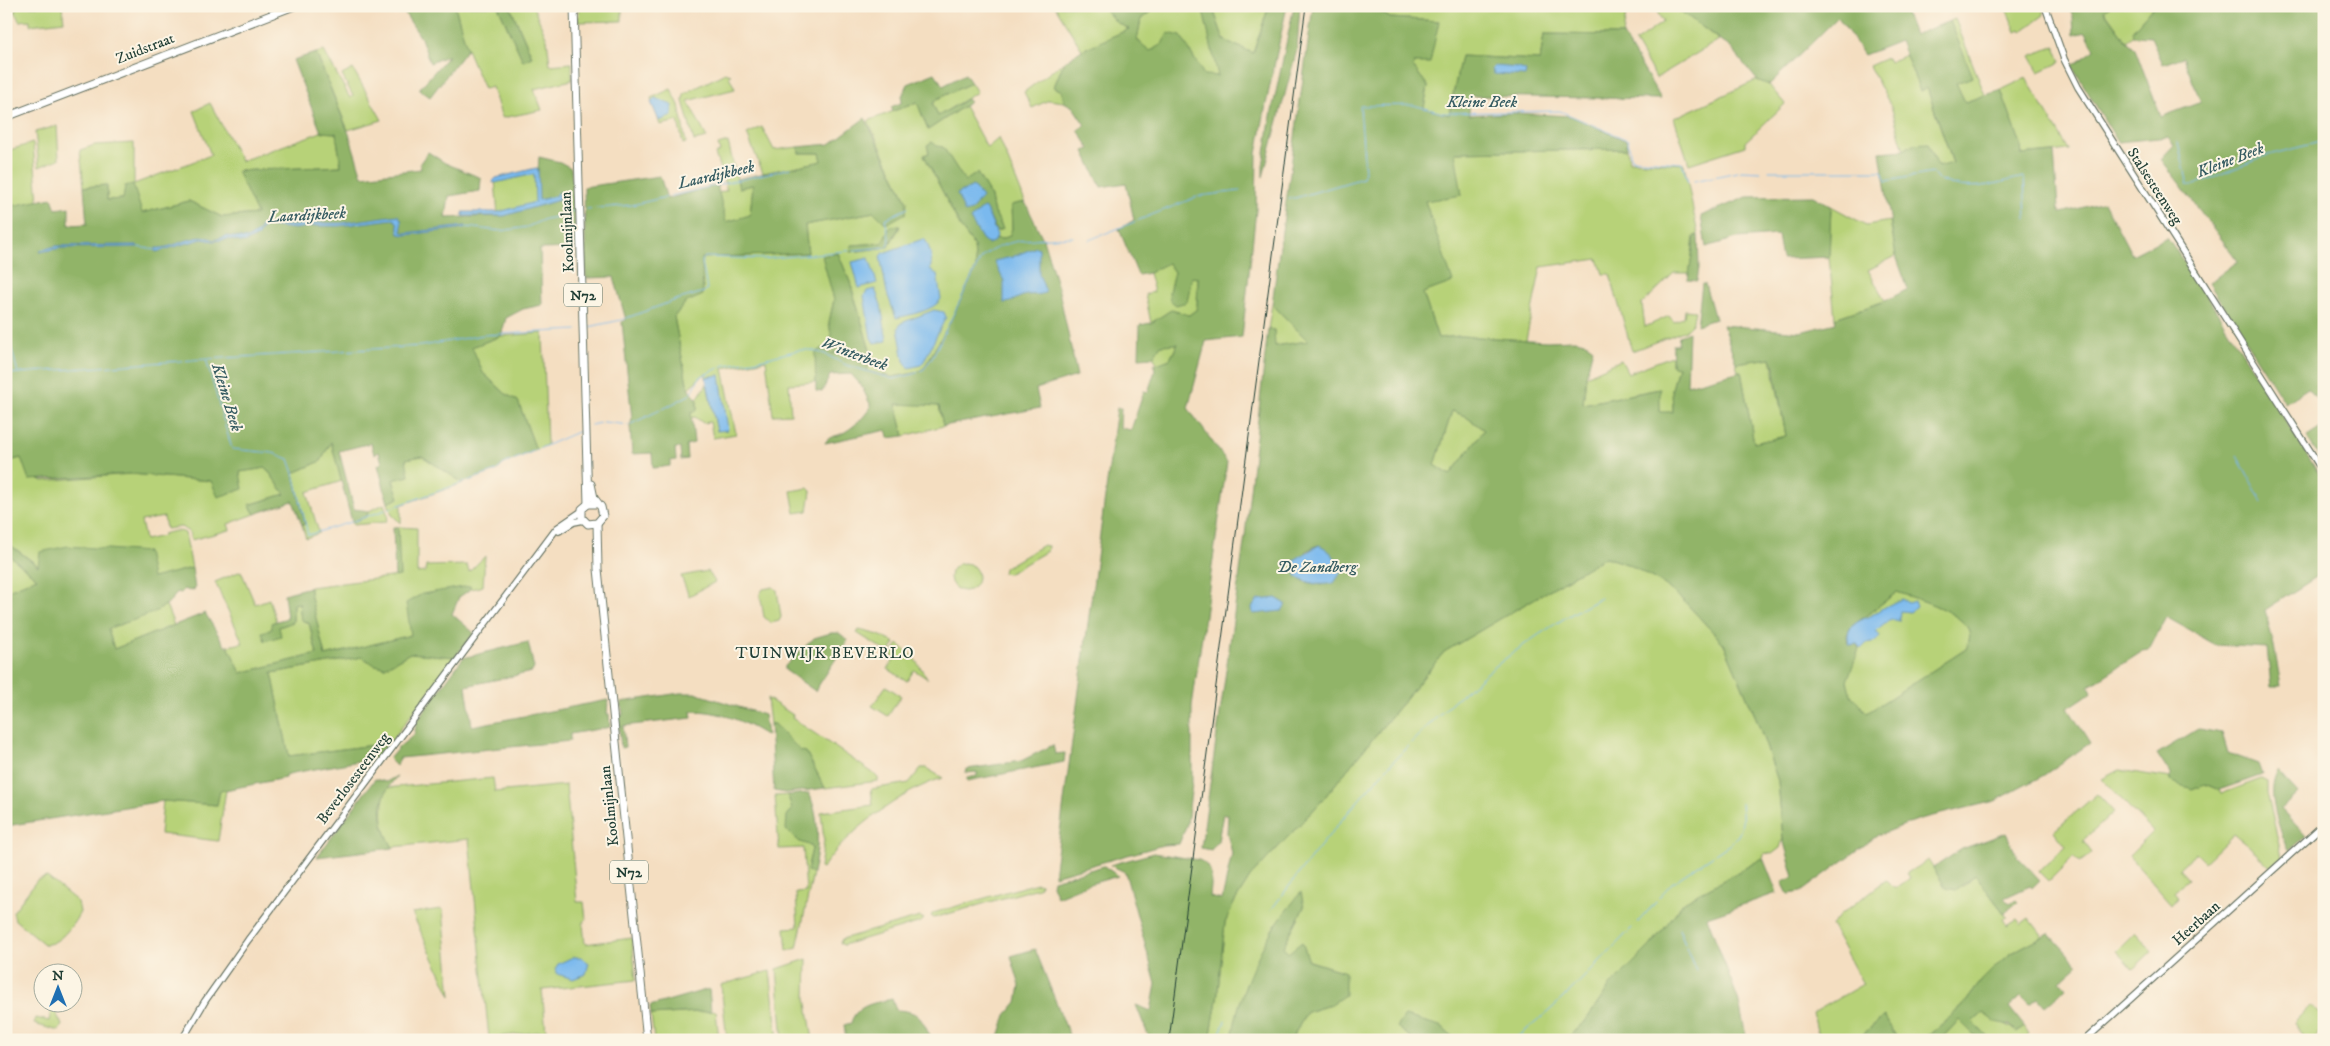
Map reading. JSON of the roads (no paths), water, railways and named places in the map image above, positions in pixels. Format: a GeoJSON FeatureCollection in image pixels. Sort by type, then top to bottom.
{"type":"FeatureCollection","features":[{"type":"Feature","properties":{"kind":"main road","name":"Zuidstraat"},"geometry":{"type":"LineString","coordinates":[[6,117],[294,6]]}},
{"type":"Feature","properties":{"kind":"main road","name":"Koolmijnlaan"},"geometry":{"type":"LineString","coordinates":[[574,7],[588,504]]}},
{"type":"Feature","properties":{"kind":"main road","name":"Koolmijnlaan"},"geometry":{"type":"LineString","coordinates":[[587,454],[593,496],[597,504]]}},
{"type":"Feature","properties":{"kind":"main road"},"geometry":{"type":"LineString","coordinates":[[582,511],[588,504],[597,504]]}},
{"type":"Feature","properties":{"kind":"main road","name":"N72"},"geometry":{"type":"LineString","coordinates":[[597,504],[603,513],[602,518],[597,523]]}},
{"type":"Feature","properties":{"kind":"main road","name":"N72"},"geometry":{"type":"LineString","coordinates":[[582,511],[586,522]]}},
{"type":"Feature","properties":{"kind":"main road","name":"Koolmijnlaan"},"geometry":{"type":"LineString","coordinates":[[586,522],[598,569]]}},
{"type":"Feature","properties":{"kind":"main road"},"geometry":{"type":"LineString","coordinates":[[586,522],[597,523]]}},
{"type":"Feature","properties":{"kind":"main road","name":"Koolmijnlaan"},"geometry":{"type":"LineString","coordinates":[[597,523],[598,569],[647,1040]]}},
{"type":"Feature","properties":{"kind":"street","name":"Stalsesteenweg"},"geometry":{"type":"LineString","coordinates":[[2046,6],[2064,59],[2078,87],[2324,473]]}},
{"type":"Feature","properties":{"kind":"street","name":"Beverlosesteenweg"},"geometry":{"type":"LineString","coordinates":[[182,1040],[205,1001],[248,940],[436,687],[560,525],[582,511]]}},
{"type":"Feature","properties":{"kind":"street","name":"Beverlosesteenweg"},"geometry":{"type":"LineString","coordinates":[[552,537],[570,523],[586,522]]}},
{"type":"Feature","properties":{"kind":"street","name":"Heerbaan"},"geometry":{"type":"LineString","coordinates":[[2086,1040],[2324,824]]}},
{"type":"Feature","properties":{"kind":"water"},"geometry":{"type":"Polygon","coordinates":[[[1495,66],[1519,68],[1526,71],[1525,76],[1494,74],[1492,69],[1495,66]]]}},
{"type":"Feature","properties":{"kind":"water"},"geometry":{"type":"Polygon","coordinates":[[[655,98],[672,105],[672,116],[659,121],[651,102],[655,98]]]}},
{"type":"Feature","properties":{"kind":"water"},"geometry":{"type":"Polygon","coordinates":[[[538,169],[539,200],[555,196],[559,191],[559,200],[504,216],[463,216],[463,212],[499,212],[535,202],[534,174],[495,183],[492,182],[496,178],[538,169]]]}},
{"type":"Feature","properties":{"kind":"water"},"geometry":{"type":"Polygon","coordinates":[[[973,186],[982,197],[971,211],[965,213],[957,194],[973,186]]]}},
{"type":"Feature","properties":{"kind":"water"},"geometry":{"type":"Polygon","coordinates":[[[983,208],[986,209],[997,235],[995,241],[988,244],[984,242],[970,219],[983,208]]]}},
{"type":"Feature","properties":{"kind":"water"},"geometry":{"type":"Polygon","coordinates":[[[398,215],[401,219],[402,232],[405,233],[466,226],[465,228],[405,235],[399,234],[397,222],[393,219],[295,229],[268,226],[262,228],[258,236],[244,243],[229,239],[214,241],[202,239],[156,252],[156,248],[200,237],[214,240],[227,236],[247,239],[258,232],[262,224],[294,226],[311,223],[342,223],[398,215]]]}},
{"type":"Feature","properties":{"kind":"water"},"geometry":{"type":"Polygon","coordinates":[[[923,239],[926,241],[930,252],[930,270],[937,274],[941,299],[933,307],[896,318],[887,293],[880,256],[883,253],[923,239]]]}},
{"type":"Feature","properties":{"kind":"water"},"geometry":{"type":"Polygon","coordinates":[[[137,245],[138,247],[61,248],[40,252],[41,250],[56,246],[137,245]]]}},
{"type":"Feature","properties":{"kind":"water"},"geometry":{"type":"Polygon","coordinates":[[[1036,247],[1039,248],[1039,274],[1046,292],[1026,295],[1004,303],[1004,281],[994,261],[1012,257],[1036,247]]]}},
{"type":"Feature","properties":{"kind":"water"},"geometry":{"type":"Polygon","coordinates":[[[869,258],[877,283],[859,288],[852,262],[869,258]]]}},
{"type":"Feature","properties":{"kind":"water"},"geometry":{"type":"Polygon","coordinates":[[[875,289],[881,305],[887,341],[874,343],[871,338],[864,296],[867,291],[875,289]]]}},
{"type":"Feature","properties":{"kind":"water"},"geometry":{"type":"Polygon","coordinates":[[[934,310],[944,312],[946,317],[924,361],[921,365],[909,368],[904,361],[898,328],[901,323],[934,310]]]}},
{"type":"Feature","properties":{"kind":"water"},"geometry":{"type":"Polygon","coordinates":[[[720,375],[728,430],[717,431],[706,377],[720,375]]]}},
{"type":"Feature","properties":{"kind":"water","name":"De Zandberg"},"geometry":{"type":"Polygon","coordinates":[[[1319,545],[1333,556],[1342,571],[1334,583],[1315,584],[1296,576],[1294,560],[1319,545]]]}},
{"type":"Feature","properties":{"kind":"water"},"geometry":{"type":"Polygon","coordinates":[[[1276,598],[1286,604],[1282,611],[1253,614],[1252,607],[1258,600],[1276,598]]]}},
{"type":"Feature","properties":{"kind":"water"},"geometry":{"type":"Polygon","coordinates":[[[1902,599],[1908,603],[1914,601],[1916,607],[1910,612],[1900,611],[1899,621],[1892,620],[1881,626],[1876,631],[1880,636],[1876,641],[1867,643],[1861,649],[1857,644],[1849,645],[1848,638],[1851,627],[1902,599]]]}},
{"type":"Feature","properties":{"kind":"water"},"geometry":{"type":"Polygon","coordinates":[[[573,957],[581,957],[589,963],[586,974],[573,979],[557,974],[555,969],[558,964],[573,957]]]}},
{"type":"Feature","properties":{"kind":"waterway","name":"Kleine Beek"},"geometry":{"type":"LineString","coordinates":[[1289,198],[1295,198],[1363,178],[1365,171],[1360,106],[1413,105],[1443,113],[1560,111],[1628,140],[1631,159],[1682,163],[1688,182]]}},
{"type":"Feature","properties":{"kind":"waterway","name":"Kleine Beek"},"geometry":{"type":"LineString","coordinates":[[2178,142],[2188,185],[2194,185],[2268,155],[2324,141]]}},
{"type":"Feature","properties":{"kind":"waterway","name":"Laardijkbeek"},"geometry":{"type":"LineString","coordinates":[[587,209],[632,205],[790,168]]}},
{"type":"Feature","properties":{"kind":"waterway","name":"Kleine Beek"},"geometry":{"type":"LineString","coordinates":[[1694,181],[1742,171],[1761,172]]}},
{"type":"Feature","properties":{"kind":"waterway","name":"Kleine Beek"},"geometry":{"type":"LineString","coordinates":[[1769,171],[1882,171],[1886,181],[1933,173],[1938,179]]}},
{"type":"Feature","properties":{"kind":"waterway","name":"Kleine Beek"},"geometry":{"type":"LineString","coordinates":[[1940,180],[1951,184],[1972,187],[2024,177],[2026,219]]}},
{"type":"Feature","properties":{"kind":"waterway","name":"Kleine Beek"},"geometry":{"type":"LineString","coordinates":[[1089,240],[1199,196],[1240,191]]}},
{"type":"Feature","properties":{"kind":"waterway"},"geometry":{"type":"LineString","coordinates":[[589,327],[621,320],[704,292],[707,289],[702,261],[705,257],[763,259],[887,247],[890,241],[885,219],[908,208]]}},
{"type":"Feature","properties":{"kind":"waterway","name":"Laardijkbeek"},"geometry":{"type":"LineString","coordinates":[[466,227],[501,231],[527,227],[545,219],[567,215],[574,210]]}},
{"type":"Feature","properties":{"kind":"waterway","name":"Winterbeek"},"geometry":{"type":"LineString","coordinates":[[663,409],[691,394],[700,377],[725,365],[759,360],[799,350],[811,350],[825,354],[846,365],[893,379],[914,374],[924,369],[933,356],[981,258],[991,251],[1013,242],[1073,237]]}},
{"type":"Feature","properties":{"kind":"waterway","name":"Laardijkbeek"},"geometry":{"type":"LineString","coordinates":[[138,247],[156,250]]}},
{"type":"Feature","properties":{"kind":"waterway","name":"Laardijkbeek"},"geometry":{"type":"LineString","coordinates":[[6,328],[18,373]]}},
{"type":"Feature","properties":{"kind":"waterway"},"geometry":{"type":"LineString","coordinates":[[207,359],[422,346],[483,335],[577,330]]}},
{"type":"Feature","properties":{"kind":"waterway","name":"Kleine Beek"},"geometry":{"type":"LineString","coordinates":[[6,374],[206,359],[232,449],[273,453],[289,459],[308,535],[351,522],[496,471],[504,464],[582,430]]}},
{"type":"Feature","properties":{"kind":"waterway","name":"Winterbeek"},"geometry":{"type":"LineString","coordinates":[[591,425],[604,422],[629,425],[660,410]]}},
{"type":"Feature","properties":{"kind":"waterway"},"geometry":{"type":"LineString","coordinates":[[2237,456],[2262,502]]}},
{"type":"Feature","properties":{"kind":"waterway"},"geometry":{"type":"LineString","coordinates":[[1271,910],[1342,820],[1379,777],[1460,696],[1504,659],[1551,627],[1601,598]]}},
{"type":"Feature","properties":{"kind":"waterway"},"geometry":{"type":"LineString","coordinates":[[1659,897],[1672,883],[1737,838],[1742,824],[1741,803]]}},
{"type":"Feature","properties":{"kind":"waterway"},"geometry":{"type":"LineString","coordinates":[[1638,922],[1656,902]]}},
{"type":"Feature","properties":{"kind":"waterway"},"geometry":{"type":"LineString","coordinates":[[1513,1040],[1560,1001],[1632,928]]}},
{"type":"Feature","properties":{"kind":"waterway"},"geometry":{"type":"LineString","coordinates":[[1679,929],[1685,943]]}},
{"type":"Feature","properties":{"kind":"waterway"},"geometry":{"type":"LineString","coordinates":[[1686,947],[1696,971]]}},
{"type":"Feature","properties":{"kind":"waterway"},"geometry":{"type":"LineString","coordinates":[[1217,1040],[1225,1021]]}},
{"type":"Feature","properties":{"kind":"railway"},"geometry":{"type":"LineString","coordinates":[[1169,1040],[1306,6]]}},
{"type":"Feature","properties":{"kind":"district","name":"TUINWIJK BEVERLO"},"geometry":{"type":"Point","coordinates":[825,652]}}]}
